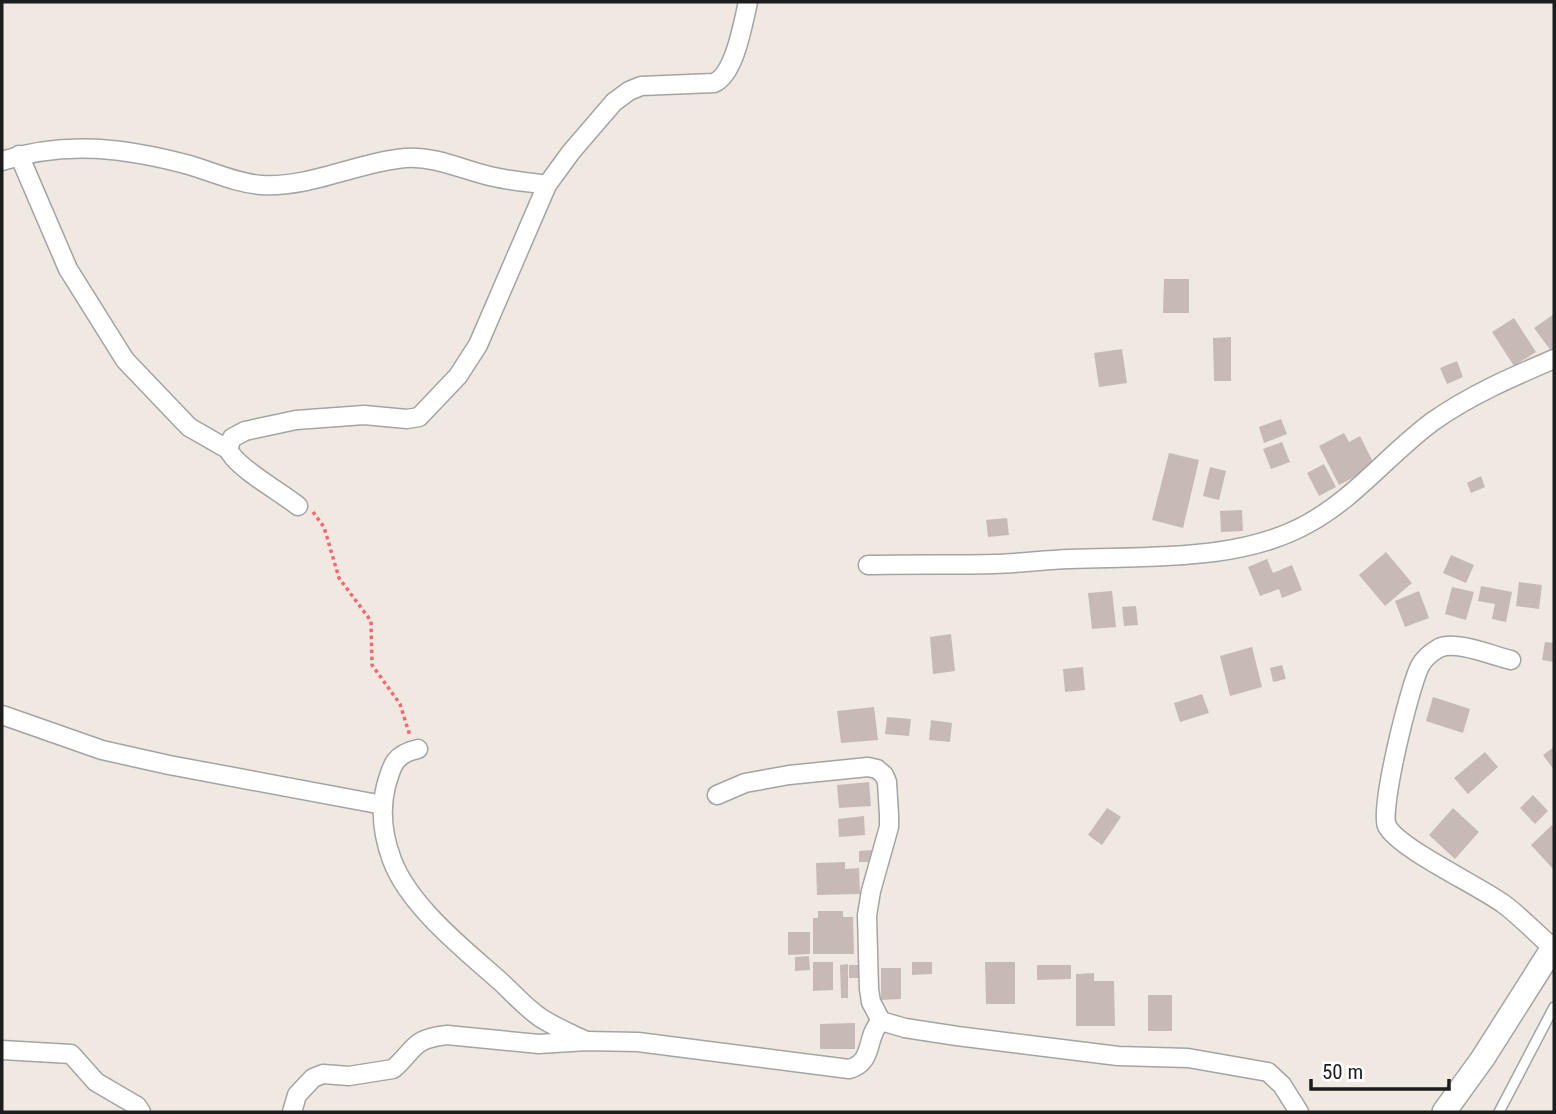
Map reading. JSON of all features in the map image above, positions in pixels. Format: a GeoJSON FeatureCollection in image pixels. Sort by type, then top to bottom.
{"type":"FeatureCollection","features":[{"type":"Feature","properties":{"kind":"street"},"geometry":{"type":"LineString","coordinates":[[229,450],[230,441],[235,435],[279,423],[364,415],[407,419],[419,417],[458,376],[478,345],[547,185],[571,152],[614,102],[629,91],[641,86],[714,83],[722,79],[736,50],[748,2]]}},
{"type":"Feature","properties":{"kind":"street"},"geometry":{"type":"LineString","coordinates":[[298,506],[246,469],[229,450],[189,427],[125,360],[68,269],[10,158],[61,147],[90,148],[166,159],[261,185],[324,178],[392,160],[415,158],[438,161],[495,177],[547,185]]}},
{"type":"Feature","properties":{"kind":"street"},"geometry":{"type":"LineString","coordinates":[[868,565],[996,564],[1067,559],[1156,558],[1217,551],[1276,537],[1307,525],[1338,505],[1422,430],[1456,407],[1499,382],[1554,359]]}},
{"type":"Feature","properties":{"kind":"street"},"geometry":{"type":"LineString","coordinates":[[1444,1112],[1483,1058],[1553,947],[1505,905],[1402,842],[1387,826],[1387,795],[1416,674],[1425,659],[1438,649],[1457,646],[1511,660]]}},
{"type":"Feature","properties":{"kind":"street"},"geometry":{"type":"LineString","coordinates":[[2,715],[102,750],[383,805]]}},
{"type":"Feature","properties":{"kind":"street"},"geometry":{"type":"LineString","coordinates":[[418,749],[402,754],[395,761],[388,777],[383,805],[385,837],[392,860],[417,899],[452,940],[532,1011],[587,1041]]}},
{"type":"Feature","properties":{"kind":"street"},"geometry":{"type":"LineString","coordinates":[[717,794],[745,783],[789,775],[868,767],[877,769],[884,775],[887,782],[889,827],[867,915],[869,989],[871,1002],[881,1021],[905,1028],[957,1036],[1118,1056],[1188,1058],[1268,1072],[1282,1086],[1299,1112]]}},
{"type":"Feature","properties":{"kind":"street"},"geometry":{"type":"LineString","coordinates":[[292,1112],[297,1095],[313,1078],[323,1074],[349,1076],[393,1069],[413,1046],[432,1037],[447,1035],[539,1044],[638,1042],[849,1069],[863,1061],[870,1048],[876,1025],[881,1021]]}},
{"type":"Feature","properties":{"kind":"street"},"geometry":{"type":"LineString","coordinates":[[2,1050],[71,1054],[89,1076],[137,1106],[141,1112]]}},
{"type":"Feature","properties":{"kind":"lane"},"geometry":{"type":"LineString","coordinates":[[1499,1112],[1554,1007]]}},
{"type":"Feature","properties":{"kind":"path"},"geometry":{"type":"LineString","coordinates":[[298,506],[309,509],[322,523],[339,578],[371,621],[372,665],[400,704],[410,736],[418,749]]}},
{"type":"Feature","properties":{"kind":"building"},"geometry":{"type":"Polygon","coordinates":[[[1164,279],[1189,279],[1189,313],[1163,313],[1164,279]]]}},
{"type":"Feature","properties":{"kind":"building"},"geometry":{"type":"Polygon","coordinates":[[[1554,314],[1554,350],[1552,352],[1534,328],[1554,314]]]}},
{"type":"Feature","properties":{"kind":"building"},"geometry":{"type":"Polygon","coordinates":[[[1514,318],[1536,352],[1514,366],[1492,332],[1514,318]]]}},
{"type":"Feature","properties":{"kind":"building"},"geometry":{"type":"Polygon","coordinates":[[[1231,337],[1231,381],[1214,381],[1213,338],[1231,337]]]}},
{"type":"Feature","properties":{"kind":"building"},"geometry":{"type":"Polygon","coordinates":[[[1122,349],[1127,383],[1099,387],[1094,353],[1122,349]]]}},
{"type":"Feature","properties":{"kind":"building"},"geometry":{"type":"Polygon","coordinates":[[[1457,361],[1463,377],[1447,384],[1440,368],[1457,361]]]}},
{"type":"Feature","properties":{"kind":"building"},"geometry":{"type":"Polygon","coordinates":[[[1281,419],[1287,434],[1264,443],[1259,427],[1281,419]]]}},
{"type":"Feature","properties":{"kind":"building"},"geometry":{"type":"Polygon","coordinates":[[[1344,433],[1349,442],[1360,436],[1375,466],[1339,485],[1319,446],[1344,433]]]}},
{"type":"Feature","properties":{"kind":"building"},"geometry":{"type":"Polygon","coordinates":[[[1282,442],[1290,462],[1271,469],[1263,449],[1282,442]]]}},
{"type":"Feature","properties":{"kind":"building"},"geometry":{"type":"Polygon","coordinates":[[[1169,453],[1199,460],[1183,528],[1152,520],[1169,453]]]}},
{"type":"Feature","properties":{"kind":"building"},"geometry":{"type":"Polygon","coordinates":[[[1324,464],[1336,487],[1319,496],[1307,473],[1324,464]]]}},
{"type":"Feature","properties":{"kind":"building"},"geometry":{"type":"Polygon","coordinates":[[[1210,467],[1226,471],[1219,500],[1203,496],[1210,467]]]}},
{"type":"Feature","properties":{"kind":"building"},"geometry":{"type":"Polygon","coordinates":[[[1481,476],[1485,487],[1471,493],[1467,483],[1481,476]]]}},
{"type":"Feature","properties":{"kind":"building"},"geometry":{"type":"Polygon","coordinates":[[[1242,510],[1243,531],[1221,532],[1220,511],[1242,510]]]}},
{"type":"Feature","properties":{"kind":"building"},"geometry":{"type":"Polygon","coordinates":[[[1007,518],[1009,535],[988,537],[986,520],[1007,518]]]}},
{"type":"Feature","properties":{"kind":"building"},"geometry":{"type":"Polygon","coordinates":[[[1386,552],[1412,583],[1385,606],[1359,575],[1386,552]]]}},
{"type":"Feature","properties":{"kind":"building"},"geometry":{"type":"Polygon","coordinates":[[[1451,555],[1474,565],[1466,583],[1443,573],[1451,555]]]}},
{"type":"Feature","properties":{"kind":"building"},"geometry":{"type":"Polygon","coordinates":[[[1267,559],[1273,573],[1292,565],[1302,590],[1282,598],[1279,589],[1260,596],[1248,567],[1267,559]]]}},
{"type":"Feature","properties":{"kind":"building"},"geometry":{"type":"Polygon","coordinates":[[[1519,582],[1542,585],[1539,609],[1516,606],[1519,582]]]}},
{"type":"Feature","properties":{"kind":"building"},"geometry":{"type":"Polygon","coordinates":[[[1481,586],[1512,592],[1506,622],[1492,619],[1495,604],[1478,601],[1481,586]]]}},
{"type":"Feature","properties":{"kind":"building"},"geometry":{"type":"Polygon","coordinates":[[[1452,587],[1474,592],[1466,620],[1445,614],[1452,587]]]}},
{"type":"Feature","properties":{"kind":"building"},"geometry":{"type":"Polygon","coordinates":[[[1112,591],[1116,627],[1092,629],[1088,593],[1112,591]]]}},
{"type":"Feature","properties":{"kind":"building"},"geometry":{"type":"Polygon","coordinates":[[[1419,591],[1429,618],[1405,627],[1395,601],[1419,591]]]}},
{"type":"Feature","properties":{"kind":"building"},"geometry":{"type":"Polygon","coordinates":[[[1136,606],[1138,625],[1124,626],[1122,607],[1136,606]]]}},
{"type":"Feature","properties":{"kind":"building"},"geometry":{"type":"Polygon","coordinates":[[[951,634],[955,671],[933,674],[930,637],[951,634]]]}},
{"type":"Feature","properties":{"kind":"building"},"geometry":{"type":"Polygon","coordinates":[[[1545,642],[1554,643],[1554,662],[1542,660],[1545,642]]]}},
{"type":"Feature","properties":{"kind":"building"},"geometry":{"type":"Polygon","coordinates":[[[1252,647],[1262,687],[1230,696],[1220,656],[1252,647]]]}},
{"type":"Feature","properties":{"kind":"building"},"geometry":{"type":"Polygon","coordinates":[[[1282,665],[1286,679],[1273,682],[1270,668],[1282,665]]]}},
{"type":"Feature","properties":{"kind":"building"},"geometry":{"type":"Polygon","coordinates":[[[1083,667],[1085,690],[1065,692],[1063,669],[1083,667]]]}},
{"type":"Feature","properties":{"kind":"building"},"geometry":{"type":"Polygon","coordinates":[[[1202,694],[1209,713],[1180,722],[1174,703],[1202,694]]]}},
{"type":"Feature","properties":{"kind":"building"},"geometry":{"type":"Polygon","coordinates":[[[1433,697],[1470,709],[1463,733],[1426,721],[1433,697]]]}},
{"type":"Feature","properties":{"kind":"building"},"geometry":{"type":"Polygon","coordinates":[[[874,707],[878,740],[841,743],[837,711],[874,707]]]}},
{"type":"Feature","properties":{"kind":"building"},"geometry":{"type":"Polygon","coordinates":[[[887,717],[911,719],[909,736],[885,734],[887,717]]]}},
{"type":"Feature","properties":{"kind":"building"},"geometry":{"type":"Polygon","coordinates":[[[931,720],[952,723],[950,742],[929,740],[931,720]]]}},
{"type":"Feature","properties":{"kind":"building"},"geometry":{"type":"Polygon","coordinates":[[[1554,747],[1554,770],[1543,755],[1554,747]]]}},
{"type":"Feature","properties":{"kind":"building"},"geometry":{"type":"Polygon","coordinates":[[[1485,752],[1498,767],[1468,794],[1454,778],[1485,752]]]}},
{"type":"Feature","properties":{"kind":"building"},"geometry":{"type":"Polygon","coordinates":[[[869,782],[871,806],[839,808],[837,785],[869,782]]]}},
{"type":"Feature","properties":{"kind":"building"},"geometry":{"type":"Polygon","coordinates":[[[1533,795],[1548,811],[1535,824],[1520,808],[1533,795]]]}},
{"type":"Feature","properties":{"kind":"building"},"geometry":{"type":"Polygon","coordinates":[[[1107,808],[1121,817],[1102,845],[1088,835],[1107,808]]]}},
{"type":"Feature","properties":{"kind":"building"},"geometry":{"type":"Polygon","coordinates":[[[1453,808],[1479,832],[1455,859],[1429,835],[1453,808]]]}},
{"type":"Feature","properties":{"kind":"building"},"geometry":{"type":"Polygon","coordinates":[[[864,816],[865,835],[839,837],[838,819],[864,816]]]}},
{"type":"Feature","properties":{"kind":"building"},"geometry":{"type":"Polygon","coordinates":[[[1552,825],[1554,827],[1554,870],[1531,845],[1552,825]]]}},
{"type":"Feature","properties":{"kind":"building"},"geometry":{"type":"Polygon","coordinates":[[[873,850],[873,862],[859,862],[859,851],[873,850]]]}},
{"type":"Feature","properties":{"kind":"building"},"geometry":{"type":"Polygon","coordinates":[[[845,862],[845,869],[859,868],[860,894],[817,895],[816,863],[845,862]]]}},
{"type":"Feature","properties":{"kind":"building"},"geometry":{"type":"Polygon","coordinates":[[[818,911],[843,911],[843,917],[853,917],[854,954],[813,954],[813,918],[818,918],[818,911]]]}},
{"type":"Feature","properties":{"kind":"building"},"geometry":{"type":"Polygon","coordinates":[[[788,932],[810,932],[810,954],[788,955],[788,932]]]}},
{"type":"Feature","properties":{"kind":"building"},"geometry":{"type":"Polygon","coordinates":[[[809,956],[810,970],[795,971],[795,957],[809,956]]]}},
{"type":"Feature","properties":{"kind":"building"},"geometry":{"type":"Polygon","coordinates":[[[813,962],[833,962],[833,990],[813,991],[813,962]]]}},
{"type":"Feature","properties":{"kind":"building"},"geometry":{"type":"Polygon","coordinates":[[[912,962],[932,962],[932,974],[912,975],[912,962]]]}},
{"type":"Feature","properties":{"kind":"building"},"geometry":{"type":"Polygon","coordinates":[[[985,962],[1015,962],[1015,1004],[986,1004],[985,962]]]}},
{"type":"Feature","properties":{"kind":"building"},"geometry":{"type":"Polygon","coordinates":[[[848,964],[848,998],[841,998],[840,965],[848,964]]]}},
{"type":"Feature","properties":{"kind":"building"},"geometry":{"type":"Polygon","coordinates":[[[849,965],[861,965],[861,978],[849,978],[849,965]]]}},
{"type":"Feature","properties":{"kind":"building"},"geometry":{"type":"Polygon","coordinates":[[[1037,965],[1071,965],[1071,979],[1037,980],[1037,965]]]}},
{"type":"Feature","properties":{"kind":"building"},"geometry":{"type":"Polygon","coordinates":[[[881,968],[901,968],[901,999],[881,1000],[881,968]]]}},
{"type":"Feature","properties":{"kind":"building"},"geometry":{"type":"Polygon","coordinates":[[[1094,973],[1094,981],[1114,981],[1115,1026],[1076,1026],[1076,974],[1094,973]]]}},
{"type":"Feature","properties":{"kind":"building"},"geometry":{"type":"Polygon","coordinates":[[[1148,995],[1172,995],[1172,1031],[1148,1031],[1148,995]]]}},
{"type":"Feature","properties":{"kind":"building"},"geometry":{"type":"Polygon","coordinates":[[[855,1023],[855,1049],[820,1049],[820,1024],[855,1023]]]}}]}
